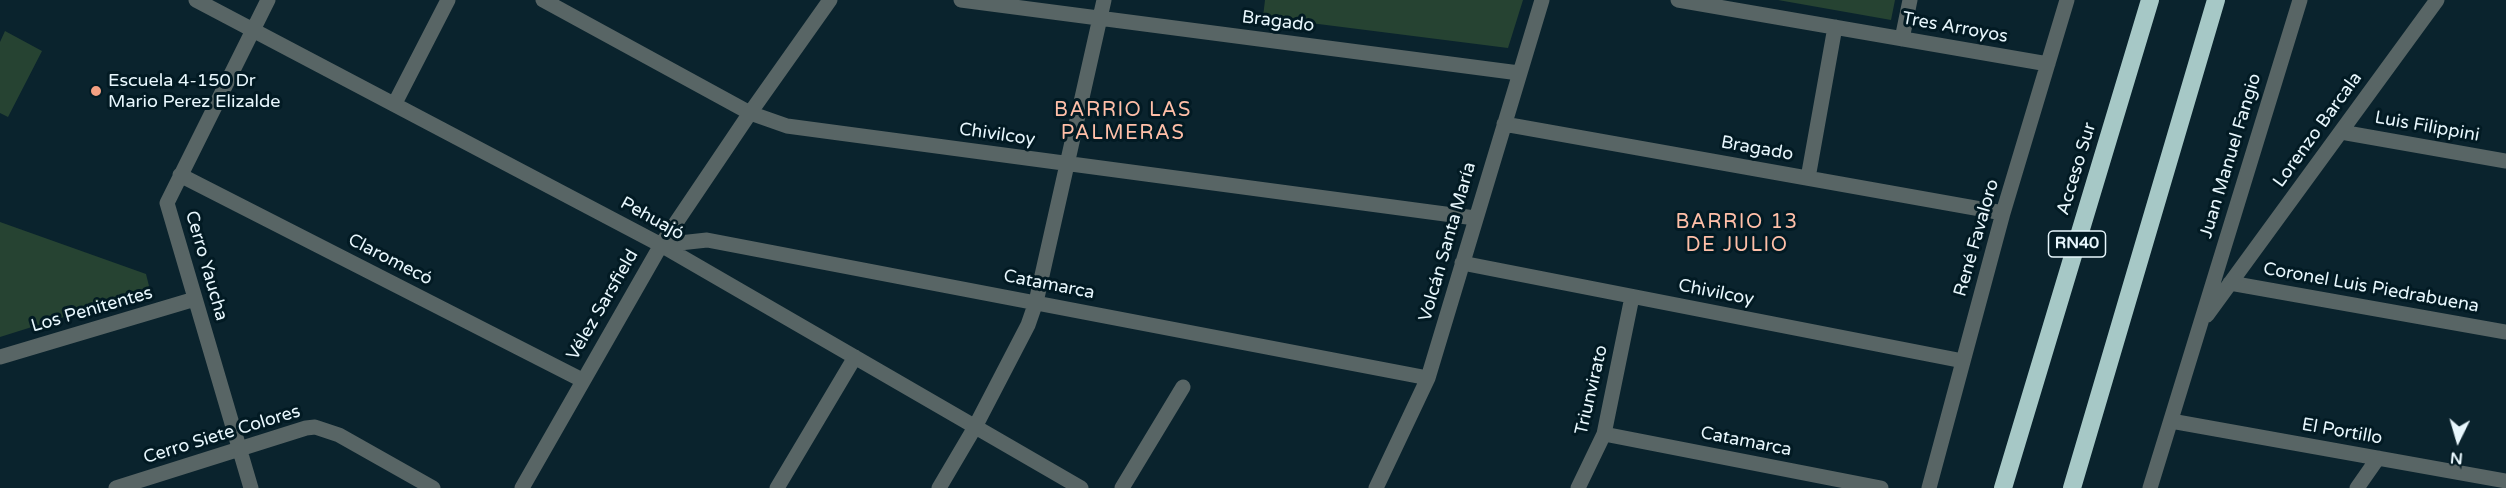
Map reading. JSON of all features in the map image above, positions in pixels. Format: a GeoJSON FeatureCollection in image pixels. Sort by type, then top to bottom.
{"type":"FeatureCollection","features":[{"type":"Feature","properties":{"kind":"highway","name":"Acceso Sur"},"geometry":{"type":"LineString","coordinates":[[2003,488],[2150,0]]}},
{"type":"Feature","properties":{"kind":"highway"},"geometry":{"type":"LineString","coordinates":[[2072,488],[2216,0]]}},
{"type":"Feature","properties":{"kind":"street","name":"Pehuajó"},"geometry":{"type":"LineString","coordinates":[[196,0],[661,245],[1080,488]]}},
{"type":"Feature","properties":{"kind":"street","name":"Cerro Yaucha"},"geometry":{"type":"LineString","coordinates":[[251,488],[167,203],[268,0]]}},
{"type":"Feature","properties":{"kind":"street"},"geometry":{"type":"LineString","coordinates":[[395,104],[448,0]]}},
{"type":"Feature","properties":{"kind":"street","name":"Chivilcoy"},"geometry":{"type":"LineString","coordinates":[[543,0],[750,113],[787,126],[1475,218]]}},
{"type":"Feature","properties":{"kind":"street","name":"Vélez Sarsfield"},"geometry":{"type":"LineString","coordinates":[[522,488],[661,245],[830,0]]}},
{"type":"Feature","properties":{"kind":"street","name":"Bragado"},"geometry":{"type":"LineString","coordinates":[[961,0],[1520,73]]}},
{"type":"Feature","properties":{"kind":"street"},"geometry":{"type":"LineString","coordinates":[[939,488],[975,427],[1028,325],[1036,302],[1104,0]]}},
{"type":"Feature","properties":{"kind":"street","name":"Volcán Santa María"},"geometry":{"type":"LineString","coordinates":[[1376,488],[1428,378],[1542,0]]}},
{"type":"Feature","properties":{"kind":"street","name":"Tres Arroyos"},"geometry":{"type":"LineString","coordinates":[[1678,0],[1749,6],[1835,27],[2048,64]]}},
{"type":"Feature","properties":{"kind":"street"},"geometry":{"type":"LineString","coordinates":[[1902,39],[1910,0]]}},
{"type":"Feature","properties":{"kind":"street","name":"René Favaloro"},"geometry":{"type":"LineString","coordinates":[[1929,488],[2003,213],[2067,0]]}},
{"type":"Feature","properties":{"kind":"street","name":"Juan Manuel Fangio"},"geometry":{"type":"LineString","coordinates":[[2150,488],[2300,0]]}},
{"type":"Feature","properties":{"kind":"street","name":"Lorenzo Barcala"},"geometry":{"type":"LineString","coordinates":[[2230,283],[2437,0]]}},
{"type":"Feature","properties":{"kind":"street"},"geometry":{"type":"LineString","coordinates":[[1808,178],[1835,27]]}},
{"type":"Feature","properties":{"kind":"street","name":"Bragado"},"geometry":{"type":"LineString","coordinates":[[1504,124],[2003,213]]}},
{"type":"Feature","properties":{"kind":"street","name":"Luis Filippini"},"geometry":{"type":"LineString","coordinates":[[2341,132],[2506,161]]}},
{"type":"Feature","properties":{"kind":"street","name":"Claromecó"},"geometry":{"type":"LineString","coordinates":[[180,174],[582,380]]}},
{"type":"Feature","properties":{"kind":"street","name":"Catamarca"},"geometry":{"type":"LineString","coordinates":[[661,245],[707,240],[1428,378]]}},
{"type":"Feature","properties":{"kind":"street","name":"Chivilcoy"},"geometry":{"type":"LineString","coordinates":[[1462,263],[1963,361]]}},
{"type":"Feature","properties":{"kind":"street","name":"Juan Manuel Fangio"},"geometry":{"type":"LineString","coordinates":[[2201,324],[2230,283]]}},
{"type":"Feature","properties":{"kind":"street","name":"Coronel Luis Piedrabuena"},"geometry":{"type":"LineString","coordinates":[[2230,283],[2506,332]]}},
{"type":"Feature","properties":{"kind":"street","name":"Triunvirato"},"geometry":{"type":"LineString","coordinates":[[1578,488],[1604,434],[1632,297]]}},
{"type":"Feature","properties":{"kind":"street","name":"Los Penitentes"},"geometry":{"type":"LineString","coordinates":[[0,357],[195,300]]}},
{"type":"Feature","properties":{"kind":"street"},"geometry":{"type":"LineString","coordinates":[[777,488],[855,357]]}},
{"type":"Feature","properties":{"kind":"street"},"geometry":{"type":"LineString","coordinates":[[1122,488],[1184,387]]}},
{"type":"Feature","properties":{"kind":"street","name":"El Portillo"},"geometry":{"type":"LineString","coordinates":[[2171,421],[2506,481]]}},
{"type":"Feature","properties":{"kind":"street","name":"Cerro Siete Colores"},"geometry":{"type":"LineString","coordinates":[[116,488],[306,428],[323,428],[339,435],[433,488]]}},
{"type":"Feature","properties":{"kind":"street","name":"Catamarca"},"geometry":{"type":"LineString","coordinates":[[1604,434],[1881,488]]}},
{"type":"Feature","properties":{"kind":"street"},"geometry":{"type":"LineString","coordinates":[[2357,488],[2378,458]]}},
{"type":"Feature","properties":{"kind":"green space"},"geometry":{"type":"Polygon","coordinates":[[[1265,0],[1523,0],[1508,48],[1263,17],[1265,0]]]}},
{"type":"Feature","properties":{"kind":"green space"},"geometry":{"type":"Polygon","coordinates":[[[1778,0],[1895,0],[1891,20],[1778,0]]]}},
{"type":"Feature","properties":{"kind":"green space"},"geometry":{"type":"Polygon","coordinates":[[[5,31],[42,51],[8,117],[0,113],[0,42],[5,31]]]}},
{"type":"Feature","properties":{"kind":"green space"},"geometry":{"type":"Polygon","coordinates":[[[0,222],[146,274],[150,290],[0,337],[0,222]]]}},
{"type":"Feature","properties":{"kind":"place","name":"Escuela 4-150 Dr Mario Perez Elizalde"},"geometry":{"type":"Point","coordinates":[96,91]}},
{"type":"Feature","properties":{"kind":"district","name":"BARRIO LAS PALMERAS"},"geometry":{"type":"Point","coordinates":[1123,122]}},
{"type":"Feature","properties":{"kind":"district","name":"BARRIO 13 DE JULIO"},"geometry":{"type":"Point","coordinates":[1737,234]}}]}
